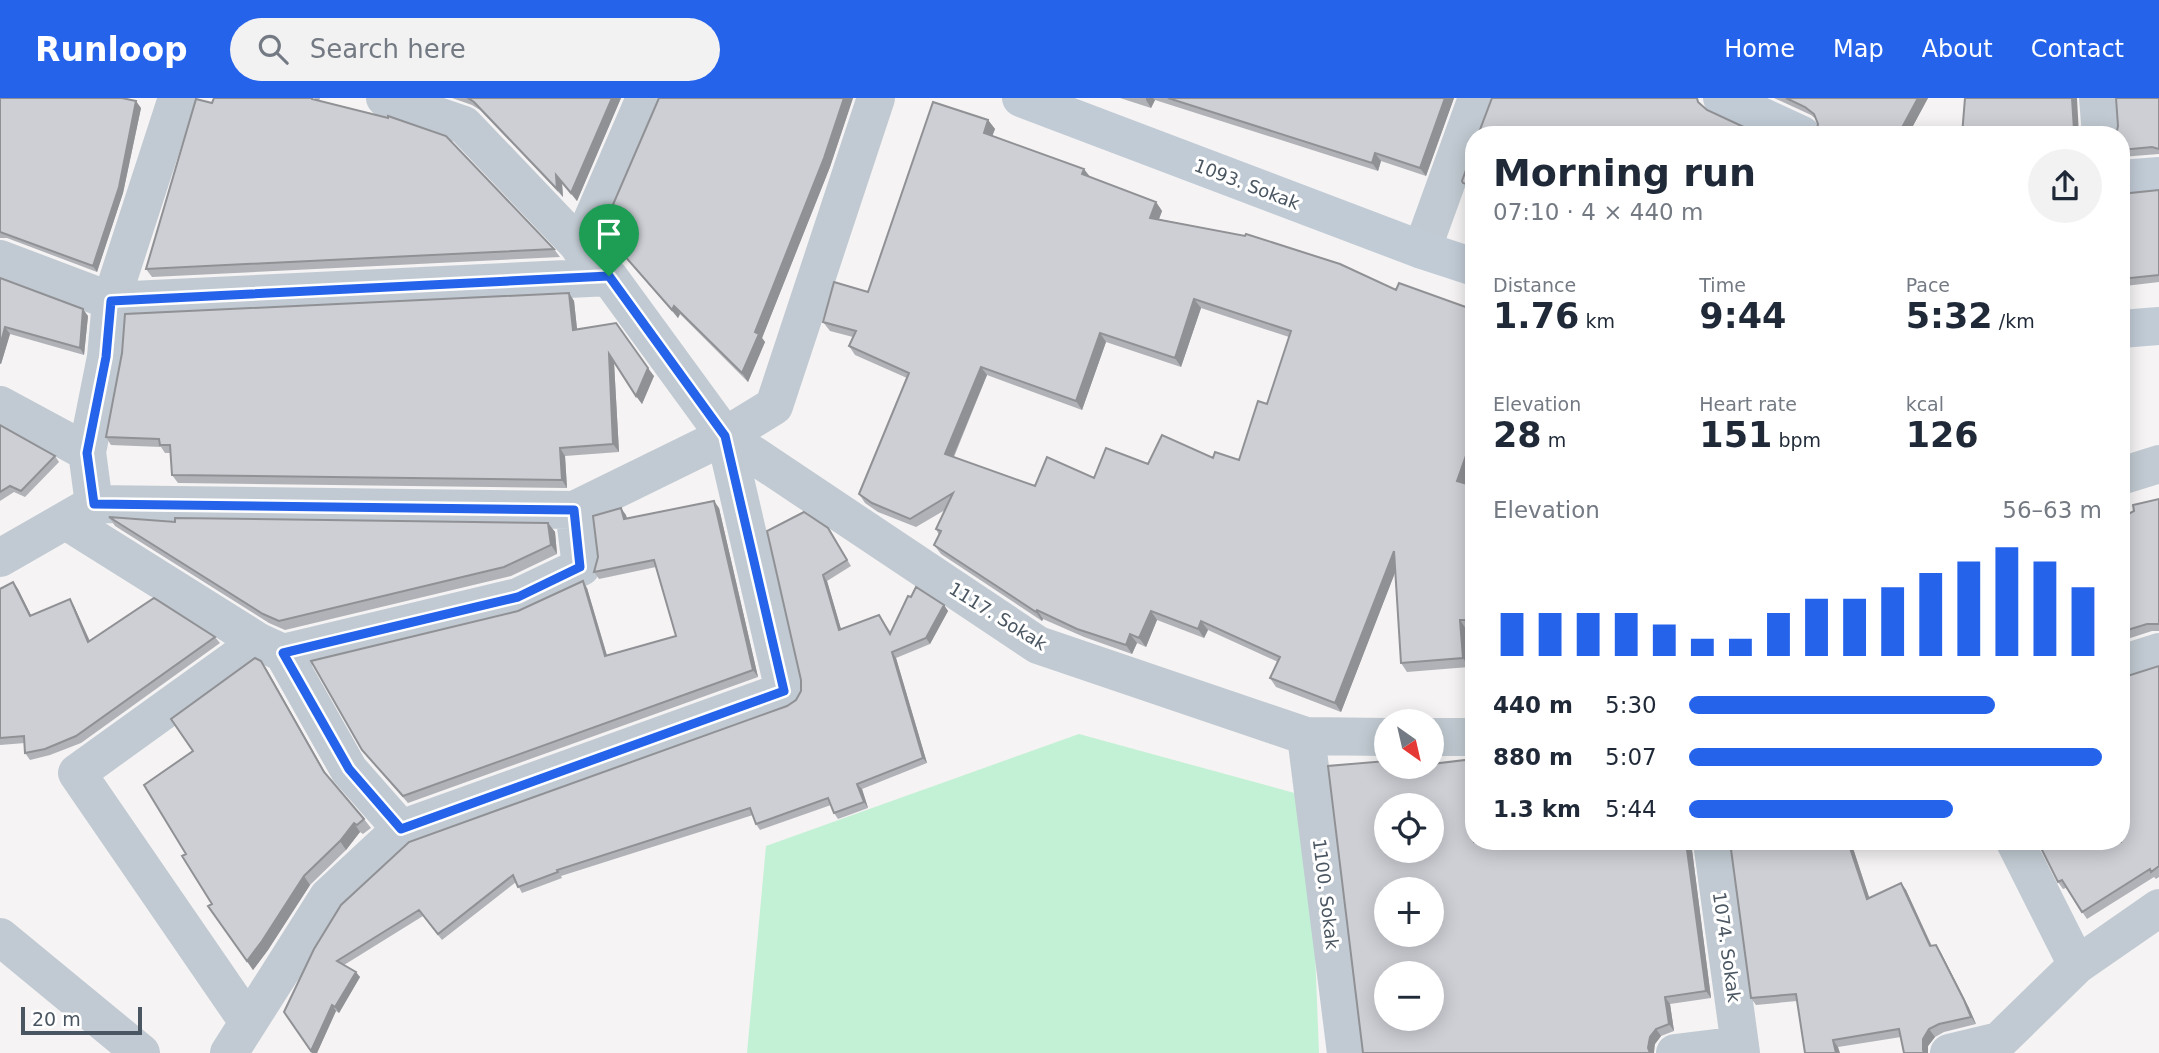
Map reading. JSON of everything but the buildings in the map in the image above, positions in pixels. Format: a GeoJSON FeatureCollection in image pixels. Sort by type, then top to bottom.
{"type":"FeatureCollection","features":[{"type":"Feature","properties":{"kind":"street"},"geometry":{"type":"LineString","coordinates":[[80,512],[87,453],[106,357],[111,301],[177,98]]}},
{"type":"Feature","properties":{"kind":"street"},"geometry":{"type":"LineString","coordinates":[[385,98],[464,125],[609,276],[725,436],[784,691],[401,829],[328,897],[238,1037],[77,773],[271,648],[518,597],[580,567],[574,510]]}},
{"type":"Feature","properties":{"kind":"street"},"geometry":{"type":"LineString","coordinates":[[580,248],[645,98]]}},
{"type":"Feature","properties":{"kind":"street"},"geometry":{"type":"LineString","coordinates":[[0,558],[80,512],[574,510],[725,436],[774,406],[876,98]]}},
{"type":"Feature","properties":{"kind":"street","name":"1093. Sokak"},"geometry":{"type":"LineString","coordinates":[[1021,98],[1465,264]]}},
{"type":"Feature","properties":{"kind":"street"},"geometry":{"type":"LineString","coordinates":[[1467,126],[1477,98]]}},
{"type":"Feature","properties":{"kind":"street"},"geometry":{"type":"LineString","coordinates":[[1722,98],[1783,126]]}},
{"type":"Feature","properties":{"kind":"street"},"geometry":{"type":"LineString","coordinates":[[2098,98],[2100,126]]}},
{"type":"Feature","properties":{"kind":"street"},"geometry":{"type":"LineString","coordinates":[[1422,250],[1465,131]]}},
{"type":"Feature","properties":{"kind":"street"},"geometry":{"type":"LineString","coordinates":[[2130,178],[2159,176]]}},
{"type":"Feature","properties":{"kind":"street"},"geometry":{"type":"LineString","coordinates":[[0,258],[111,301],[609,276]]}},
{"type":"Feature","properties":{"kind":"street"},"geometry":{"type":"LineString","coordinates":[[2130,328],[2159,326]]}},
{"type":"Feature","properties":{"kind":"street"},"geometry":{"type":"LineString","coordinates":[[0,405],[87,453]]}},
{"type":"Feature","properties":{"kind":"street","name":"1117. Sokak"},"geometry":{"type":"LineString","coordinates":[[725,436],[1038,645],[1306,736],[1374,737]]}},
{"type":"Feature","properties":{"kind":"street"},"geometry":{"type":"LineString","coordinates":[[2130,472],[2159,464]]}},
{"type":"Feature","properties":{"kind":"street"},"geometry":{"type":"LineString","coordinates":[[80,512],[271,648],[349,769],[401,829]]}},
{"type":"Feature","properties":{"kind":"street"},"geometry":{"type":"LineString","coordinates":[[2130,661],[2159,652]]}},
{"type":"Feature","properties":{"kind":"street","name":"1100. Sokak"},"geometry":{"type":"LineString","coordinates":[[1306,736],[1346,1053]]}},
{"type":"Feature","properties":{"kind":"street"},"geometry":{"type":"LineString","coordinates":[[1444,737],[1465,737]]}},
{"type":"Feature","properties":{"kind":"street","name":"1074. Sokak"},"geometry":{"type":"LineString","coordinates":[[1713,850],[1740,1049]]}},
{"type":"Feature","properties":{"kind":"street"},"geometry":{"type":"LineString","coordinates":[[2019,850],[2077,965]]}},
{"type":"Feature","properties":{"kind":"street"},"geometry":{"type":"LineString","coordinates":[[1949,1053],[2000,1047],[2077,965],[2159,908]]}},
{"type":"Feature","properties":{"kind":"street"},"geometry":{"type":"LineString","coordinates":[[0,937],[141,1053]]}},
{"type":"Feature","properties":{"kind":"street"},"geometry":{"type":"LineString","coordinates":[[1675,1053],[1740,1049]]}},
{"type":"Feature","properties":{"kind":"green space"},"geometry":{"type":"Polygon","coordinates":[[[1079,734],[1309,797],[1319,1053],[747,1053],[766,846],[1079,734]]]}},
{"type":"Feature","properties":{"kind":"route"},"geometry":{"type":"LineString","coordinates":[[609,276],[725,436],[784,691],[401,829],[349,769],[283,653],[518,597],[580,567],[574,510],[94,504],[87,453],[106,357],[111,301],[609,276]]}}]}
